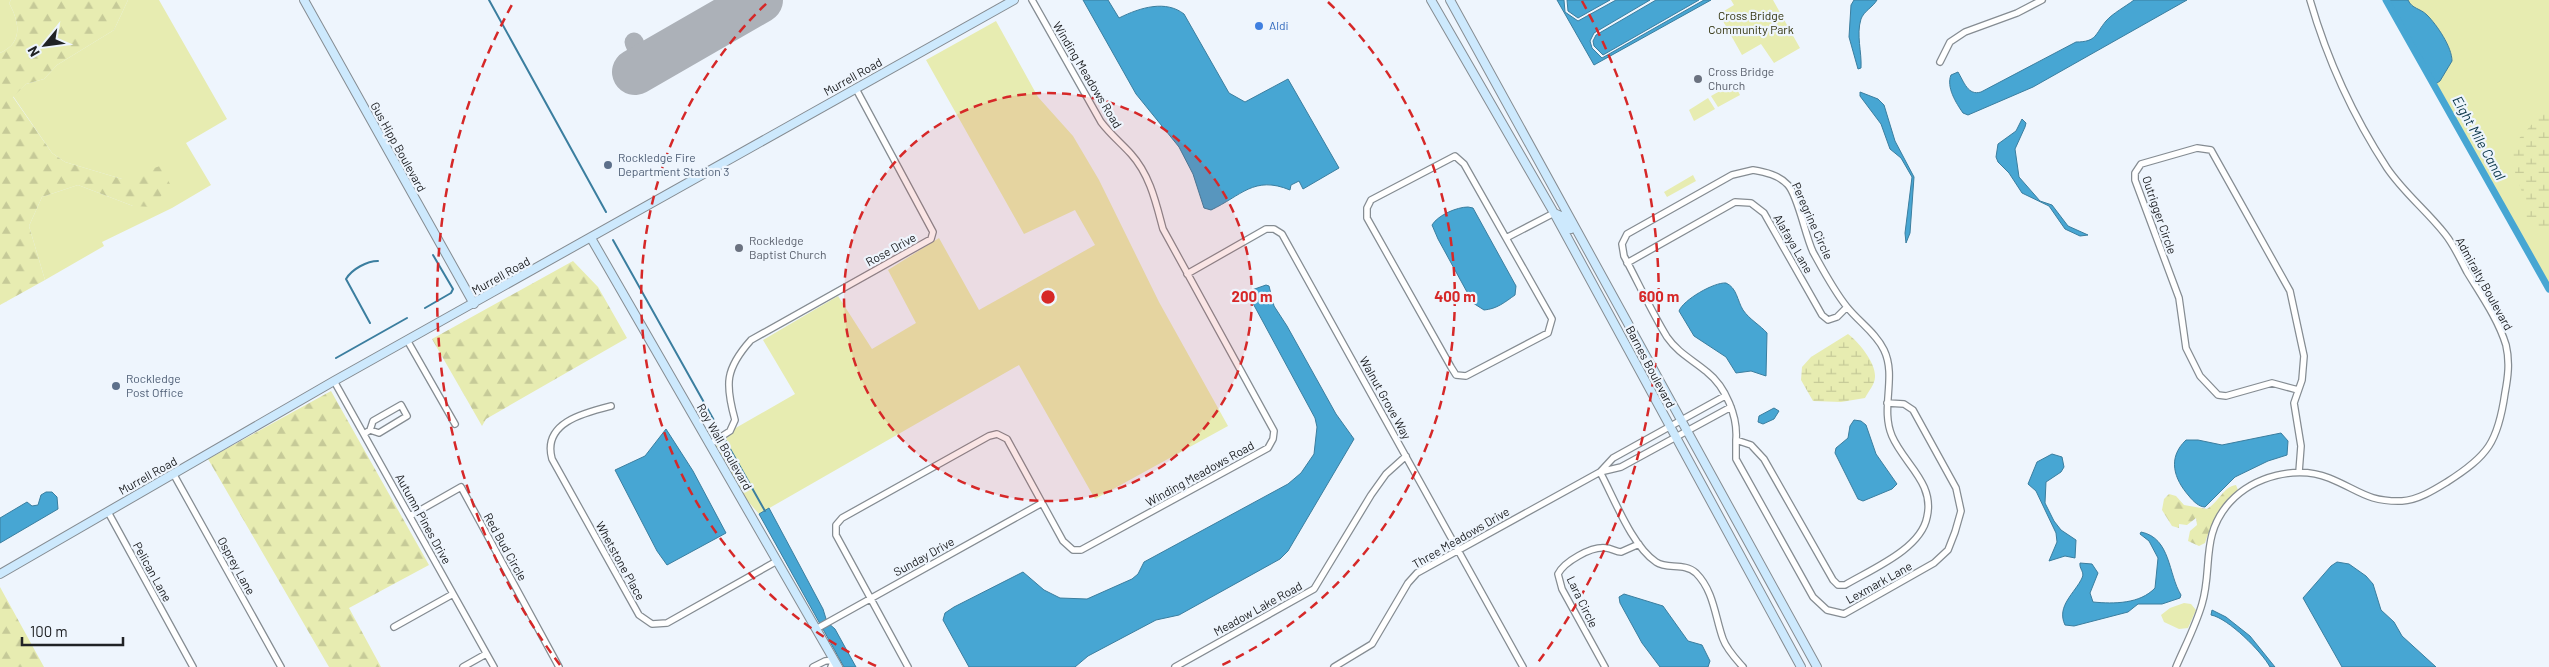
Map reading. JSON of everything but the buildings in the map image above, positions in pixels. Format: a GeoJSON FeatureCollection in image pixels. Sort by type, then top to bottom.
{"type":"FeatureCollection","features":[{"type":"Feature","properties":{"kind":"street","name":"Gus Hipp Boulevard"},"geometry":{"type":"LineString","coordinates":[[304,0],[474,304]]}},
{"type":"Feature","properties":{"kind":"street","name":"Murrell Road"},"geometry":{"type":"LineString","coordinates":[[0,574],[334,381],[1014,0]]}},
{"type":"Feature","properties":{"kind":"street","name":"Winding Meadows Road"},"geometry":{"type":"LineString","coordinates":[[871,598],[836,535],[836,525],[842,518],[988,436],[997,434],[1007,439],[1063,541],[1073,550],[1081,550],[1268,448],[1273,438],[1274,431],[1162,229],[1155,196],[1144,172],[1132,155],[1109,134],[1101,122],[1032,0]]}},
{"type":"Feature","properties":{"kind":"street","name":"Barnes Boulevard"},"geometry":{"type":"LineString","coordinates":[[1431,0],[1554,213],[1674,437],[1801,667]]}},
{"type":"Feature","properties":{"kind":"street"},"geometry":{"type":"LineString","coordinates":[[1444,0],[1462,32],[1475,44]]}},
{"type":"Feature","properties":{"kind":"street","name":"Barnes Boulevard"},"geometry":{"type":"LineString","coordinates":[[1450,0],[1817,667]]}},
{"type":"Feature","properties":{"kind":"street"},"geometry":{"type":"LineString","coordinates":[[1940,62],[1950,42],[1965,32],[2017,14],[2042,0]]}},
{"type":"Feature","properties":{"kind":"street","name":"Admiralty Boulevard"},"geometry":{"type":"LineString","coordinates":[[2176,667],[2202,603],[2208,550],[2217,523],[2230,502],[2251,486],[2265,479],[2299,472],[2330,478],[2374,500],[2405,501],[2431,492],[2473,465],[2488,448],[2501,423],[2509,364],[2499,328],[2447,236],[2404,190],[2387,168],[2352,105],[2322,41],[2310,0]]}},
{"type":"Feature","properties":{"kind":"street","name":"Rose Drive"},"geometry":{"type":"LineString","coordinates":[[710,444],[730,431],[735,420],[727,392],[732,364],[751,340],[781,321],[931,239],[933,232],[856,89]]}},
{"type":"Feature","properties":{"kind":"street","name":"Outrigger Circle"},"geometry":{"type":"LineString","coordinates":[[2298,390],[2272,383],[2226,396],[2218,395],[2200,376],[2186,348],[2179,298],[2135,180],[2135,173],[2141,164],[2202,147],[2214,153],[2290,291],[2304,356],[2302,380],[2294,403],[2301,446],[2299,472]]}},
{"type":"Feature","properties":{"kind":"street"},"geometry":{"type":"LineString","coordinates":[[1455,156],[1464,164],[1506,238],[1552,319],[1551,328],[1548,333],[1466,376],[1456,374],[1367,218],[1367,208],[1371,200],[1455,156]]}},
{"type":"Feature","properties":{"kind":"street","name":"Peregrine Circle"},"geometry":{"type":"LineString","coordinates":[[1753,170],[1772,174],[1788,185],[1813,252],[1847,307],[1874,334],[1884,350],[1890,369],[1887,404],[1892,435],[1904,457],[1920,477],[1929,496],[1928,517],[1920,535],[1906,548],[1845,585],[1838,586],[1764,459],[1751,445],[1736,440],[1737,428],[1731,408],[1717,381],[1680,353],[1668,337],[1627,263],[1622,244],[1627,234],[1732,175],[1753,170]]}},
{"type":"Feature","properties":{"kind":"street","name":"Alafaya Lane"},"geometry":{"type":"LineString","coordinates":[[1627,263],[1735,202],[1751,203],[1764,213],[1822,315],[1828,320],[1837,317],[1847,307]]}},
{"type":"Feature","properties":{"kind":"street"},"geometry":{"type":"LineString","coordinates":[[1506,238],[1554,213],[1576,227]]}},
{"type":"Feature","properties":{"kind":"street"},"geometry":{"type":"LineString","coordinates":[[1563,217],[1602,284],[1616,300]]}},
{"type":"Feature","properties":{"kind":"street","name":"Walnut Grove Way"},"geometry":{"type":"LineString","coordinates":[[1187,274],[1266,229],[1274,228],[1282,234],[1523,667]]}},
{"type":"Feature","properties":{"kind":"street","name":"Roy Wall Boulevard"},"geometry":{"type":"LineString","coordinates":[[591,238],[816,629],[834,665]]}},
{"type":"Feature","properties":{"kind":"street"},"geometry":{"type":"LineString","coordinates":[[407,340],[455,424]]}},
{"type":"Feature","properties":{"kind":"street","name":"Autumn Pines Drive"},"geometry":{"type":"LineString","coordinates":[[334,381],[494,667]]}},
{"type":"Feature","properties":{"kind":"street"},"geometry":{"type":"LineString","coordinates":[[1681,421],[1725,396]]}},
{"type":"Feature","properties":{"kind":"street","name":"Lexmark Lane"},"geometry":{"type":"LineString","coordinates":[[1736,440],[1736,459],[1813,596],[1827,610],[1844,614],[1934,563],[1948,550],[1961,511],[1956,488],[1913,410],[1904,404],[1887,404]]}},
{"type":"Feature","properties":{"kind":"street"},"geometry":{"type":"LineString","coordinates":[[364,434],[370,430],[373,422],[401,405],[407,416],[379,433],[370,430]]}},
{"type":"Feature","properties":{"kind":"street","name":"Whetstone Place"},"geometry":{"type":"LineString","coordinates":[[611,406],[587,412],[557,429],[551,436],[550,451],[557,468],[639,615],[652,624],[667,623],[777,561]]}},
{"type":"Feature","properties":{"kind":"street"},"geometry":{"type":"LineString","coordinates":[[1687,431],[1731,408]]}},
{"type":"Feature","properties":{"kind":"street","name":"Three Meadows Drive"},"geometry":{"type":"LineString","coordinates":[[1600,472],[1613,458],[1681,421]]}},
{"type":"Feature","properties":{"kind":"street","name":"Three Meadows Drive"},"geometry":{"type":"LineString","coordinates":[[1334,667],[1372,644],[1408,583],[1417,573],[1600,472],[1621,467],[1687,431]]}},
{"type":"Feature","properties":{"kind":"street","name":"Meadow Lake Road"},"geometry":{"type":"LineString","coordinates":[[1174,667],[1314,589],[1371,495],[1386,474],[1406,456]]}},
{"type":"Feature","properties":{"kind":"street"},"geometry":{"type":"LineString","coordinates":[[1600,472],[1645,554],[1658,564],[1683,566],[1695,572],[1715,606],[1723,639],[1731,654],[1743,667]]}},
{"type":"Feature","properties":{"kind":"street","name":"Osprey Lane"},"geometry":{"type":"LineString","coordinates":[[174,475],[281,667]]}},
{"type":"Feature","properties":{"kind":"street","name":"Red Bud Circle"},"geometry":{"type":"LineString","coordinates":[[410,516],[461,487],[559,667]]}},
{"type":"Feature","properties":{"kind":"street","name":"Sunday Drive"},"geometry":{"type":"LineString","coordinates":[[816,629],[1042,503]]}},
{"type":"Feature","properties":{"kind":"street","name":"Pelican Lane"},"geometry":{"type":"LineString","coordinates":[[108,512],[193,667]]}},
{"type":"Feature","properties":{"kind":"street","name":"Lara Circle"},"geometry":{"type":"LineString","coordinates":[[1604,667],[1562,589],[1558,574],[1564,566],[1594,550],[1607,548],[1621,552],[1639,544]]}},
{"type":"Feature","properties":{"kind":"street"},"geometry":{"type":"LineString","coordinates":[[394,627],[453,594]]}},
{"type":"Feature","properties":{"kind":"street"},"geometry":{"type":"LineString","coordinates":[[871,598],[908,667]]}},
{"type":"Feature","properties":{"kind":"street"},"geometry":{"type":"LineString","coordinates":[[463,667],[486,654]]}},
{"type":"Feature","properties":{"kind":"street"},"geometry":{"type":"LineString","coordinates":[[813,667],[825,661],[834,665]]}},
{"type":"Feature","properties":{"kind":"green space"},"geometry":{"type":"Polygon","coordinates":[[[0,0],[11,0],[9,3],[17,24],[17,31],[13,44],[0,53],[0,0]]]}},
{"type":"Feature","properties":{"kind":"green space"},"geometry":{"type":"Polygon","coordinates":[[[11,0],[128,0],[114,30],[57,65],[44,79],[26,84],[13,97],[52,153],[65,162],[122,179],[160,166],[170,184],[153,207],[133,206],[78,185],[42,197],[29,226],[45,280],[0,305],[0,53],[8,49],[16,38],[17,24],[9,3],[11,0]]]}},
{"type":"Feature","properties":{"kind":"green space"},"geometry":{"type":"Polygon","coordinates":[[[128,0],[159,0],[227,119],[186,143],[211,185],[172,208],[102,242],[104,246],[45,280],[29,226],[42,197],[78,185],[133,206],[122,179],[65,162],[52,153],[13,96],[26,84],[44,79],[57,65],[114,30],[128,0]]]}},
{"type":"Feature","properties":{"kind":"green space","name":"Cross Bridge Community Park"},"geometry":{"type":"Polygon","coordinates":[[[1731,0],[1773,0],[1800,48],[1774,63],[1761,44],[1742,55],[1719,14],[1734,5],[1731,0]]]}},
{"type":"Feature","properties":{"kind":"green space"},"geometry":{"type":"Polygon","coordinates":[[[2387,0],[2549,0],[2549,286],[2387,0]]]}},
{"type":"Feature","properties":{"kind":"green space"},"geometry":{"type":"Polygon","coordinates":[[[996,21],[1038,97],[1073,136],[1099,180],[1159,302],[1228,426],[1095,499],[1019,365],[759,514],[746,499],[713,441],[795,394],[763,340],[838,296],[872,349],[916,323],[888,270],[939,238],[979,310],[1095,245],[1075,210],[1024,234],[926,60],[996,21]]]}},
{"type":"Feature","properties":{"kind":"green space"},"geometry":{"type":"Polygon","coordinates":[[[1734,83],[1740,95],[1718,107],[1711,96],[1734,83]]]}},
{"type":"Feature","properties":{"kind":"green space"},"geometry":{"type":"Polygon","coordinates":[[[1708,98],[1715,109],[1694,121],[1689,110],[1708,98]]]}},
{"type":"Feature","properties":{"kind":"green space"},"geometry":{"type":"Polygon","coordinates":[[[2549,110],[2549,232],[2540,235],[2527,221],[2526,204],[2515,172],[2512,152],[2513,145],[2535,121],[2549,110]]]}},
{"type":"Feature","properties":{"kind":"green space"},"geometry":{"type":"Polygon","coordinates":[[[1693,175],[1696,181],[1667,197],[1664,192],[1693,175]]]}},
{"type":"Feature","properties":{"kind":"green space"},"geometry":{"type":"Polygon","coordinates":[[[573,261],[598,287],[627,338],[486,419],[482,426],[432,339],[573,261]]]}},
{"type":"Feature","properties":{"kind":"green space"},"geometry":{"type":"Polygon","coordinates":[[[1848,334],[1857,342],[1873,365],[1875,380],[1873,385],[1865,398],[1841,402],[1813,401],[1801,380],[1802,367],[1811,357],[1848,334]]]}},
{"type":"Feature","properties":{"kind":"green space"},"geometry":{"type":"Polygon","coordinates":[[[331,391],[429,565],[349,608],[381,667],[329,667],[208,459],[331,391]]]}},
{"type":"Feature","properties":{"kind":"green space"},"geometry":{"type":"Polygon","coordinates":[[[2236,485],[2238,490],[2218,514],[2205,543],[2199,546],[2188,541],[2190,531],[2197,525],[2196,518],[2187,525],[2179,524],[2179,528],[2172,526],[2162,510],[2164,499],[2169,494],[2176,496],[2184,505],[2207,509],[2224,492],[2236,485]]]}},
{"type":"Feature","properties":{"kind":"green space"},"geometry":{"type":"Polygon","coordinates":[[[0,587],[44,667],[0,667],[0,587]]]}},
{"type":"Feature","properties":{"kind":"green space"},"geometry":{"type":"Polygon","coordinates":[[[2184,603],[2191,604],[2196,610],[2188,628],[2179,629],[2164,622],[2161,615],[2170,608],[2184,603]]]}},
{"type":"Feature","properties":{"kind":"water"},"geometry":{"type":"Polygon","coordinates":[[[1083,0],[1108,0],[1119,18],[1144,8],[1161,6],[1169,7],[1184,14],[1229,93],[1245,102],[1288,79],[1339,168],[1303,189],[1299,181],[1291,185],[1290,190],[1278,186],[1257,186],[1248,189],[1211,210],[1204,208],[1193,174],[1179,147],[1136,94],[1083,0]]]}},
{"type":"Feature","properties":{"kind":"water"},"geometry":{"type":"Polygon","coordinates":[[[1557,0],[1564,0],[1565,12],[1578,21],[1616,0],[1650,0],[1594,33],[1590,41],[1592,48],[1602,58],[1704,0],[1711,0],[1594,65],[1557,0]]]}},
{"type":"Feature","properties":{"kind":"water"},"geometry":{"type":"Polygon","coordinates":[[[1567,0],[1610,0],[1578,18],[1568,11],[1567,0]]]}},
{"type":"Feature","properties":{"kind":"water"},"geometry":{"type":"Polygon","coordinates":[[[1656,0],[1699,0],[1603,55],[1594,46],[1593,41],[1596,35],[1656,0]]]}},
{"type":"Feature","properties":{"kind":"water"},"geometry":{"type":"Polygon","coordinates":[[[1854,0],[1877,0],[1861,19],[1859,31],[1861,68],[1858,69],[1849,37],[1851,5],[1854,0]]]}},
{"type":"Feature","properties":{"kind":"water"},"geometry":{"type":"Polygon","coordinates":[[[2134,0],[2187,0],[2033,87],[1968,115],[1963,113],[1957,105],[1950,85],[1951,75],[1958,72],[1964,84],[1970,90],[1977,93],[1981,92],[2076,42],[2092,39],[2109,18],[2134,0]]]}},
{"type":"Feature","properties":{"kind":"water"},"geometry":{"type":"Polygon","coordinates":[[[2386,0],[2408,0],[2427,15],[2443,36],[2450,49],[2452,61],[2440,81],[2434,85],[2386,0]]]}},
{"type":"Feature","properties":{"kind":"water"},"geometry":{"type":"Polygon","coordinates":[[[1860,92],[1878,99],[1884,105],[1895,141],[1914,177],[1910,233],[1906,243],[1905,233],[1912,177],[1901,158],[1890,149],[1881,124],[1860,96],[1860,92]]]}},
{"type":"Feature","properties":{"kind":"water"},"geometry":{"type":"Polygon","coordinates":[[[2022,119],[2026,123],[2015,149],[2019,177],[2040,201],[2052,205],[2068,226],[2088,235],[2080,236],[2065,229],[2049,206],[2022,193],[2009,173],[1998,162],[1996,157],[1998,144],[2016,131],[2022,119]]]}},
{"type":"Feature","properties":{"kind":"water"},"geometry":{"type":"Polygon","coordinates":[[[1468,207],[1473,208],[1516,286],[1515,295],[1501,305],[1484,310],[1473,303],[1432,225],[1448,212],[1468,207]]]}},
{"type":"Feature","properties":{"kind":"water"},"geometry":{"type":"Polygon","coordinates":[[[1726,283],[1735,291],[1746,314],[1767,333],[1766,376],[1751,371],[1736,373],[1726,357],[1694,336],[1679,311],[1686,302],[1700,292],[1714,285],[1726,283]]]}},
{"type":"Feature","properties":{"kind":"water"},"geometry":{"type":"Polygon","coordinates":[[[1266,285],[1269,286],[1274,306],[1336,414],[1354,439],[1288,551],[1280,559],[1179,615],[1156,620],[1088,656],[1075,667],[969,667],[943,620],[945,613],[954,607],[1023,572],[1044,590],[1060,598],[1087,599],[1132,579],[1138,574],[1144,562],[1288,484],[1301,473],[1314,454],[1317,427],[1315,418],[1249,296],[1249,291],[1266,285]]]}},
{"type":"Feature","properties":{"kind":"water"},"geometry":{"type":"Polygon","coordinates":[[[1774,408],[1779,411],[1774,419],[1763,424],[1758,422],[1759,416],[1774,408]]]}},
{"type":"Feature","properties":{"kind":"water"},"geometry":{"type":"Polygon","coordinates":[[[1854,420],[1861,421],[1866,425],[1876,454],[1897,484],[1892,489],[1863,501],[1858,499],[1835,453],[1836,448],[1848,438],[1850,426],[1854,420]]]}},
{"type":"Feature","properties":{"kind":"water"},"geometry":{"type":"Polygon","coordinates":[[[666,429],[693,471],[726,533],[667,565],[657,551],[615,470],[645,456],[666,429]]]}},
{"type":"Feature","properties":{"kind":"water"},"geometry":{"type":"Polygon","coordinates":[[[2281,433],[2288,441],[2287,455],[2268,461],[2235,477],[2205,507],[2194,502],[2176,476],[2176,454],[2186,440],[2198,440],[2222,445],[2281,433]]]}},
{"type":"Feature","properties":{"kind":"water"},"geometry":{"type":"Polygon","coordinates":[[[2052,454],[2062,457],[2064,467],[2061,472],[2046,482],[2045,503],[2061,530],[2076,540],[2075,558],[2065,556],[2049,561],[2057,542],[2056,533],[2036,491],[2028,484],[2037,462],[2052,454]]]}},
{"type":"Feature","properties":{"kind":"water"},"geometry":{"type":"Polygon","coordinates":[[[46,492],[52,492],[57,497],[58,509],[0,543],[0,518],[27,502],[32,506],[38,505],[41,495],[46,492]]]}},
{"type":"Feature","properties":{"kind":"water"},"geometry":{"type":"Polygon","coordinates":[[[769,508],[823,609],[827,622],[835,629],[856,667],[844,667],[759,514],[769,508]]]}},
{"type":"Feature","properties":{"kind":"water"},"geometry":{"type":"Polygon","coordinates":[[[2141,532],[2158,541],[2163,549],[2181,595],[2180,598],[2162,604],[2138,604],[2128,612],[2074,626],[2065,625],[2063,612],[2065,606],[2083,576],[2080,563],[2092,564],[2098,573],[2090,593],[2093,602],[2126,602],[2142,597],[2155,588],[2158,558],[2149,541],[2140,534],[2141,532]]]}},
{"type":"Feature","properties":{"kind":"water"},"geometry":{"type":"Polygon","coordinates":[[[2337,562],[2349,564],[2366,576],[2373,584],[2381,610],[2394,622],[2402,636],[2436,667],[2342,667],[2303,598],[2331,566],[2337,562]]]}},
{"type":"Feature","properties":{"kind":"water"},"geometry":{"type":"Polygon","coordinates":[[[1624,594],[1663,606],[1688,641],[1702,645],[1710,661],[1708,667],[1660,667],[1642,643],[1620,603],[1619,597],[1624,594]]]}},
{"type":"Feature","properties":{"kind":"water"},"geometry":{"type":"Polygon","coordinates":[[[2212,610],[2226,617],[2250,636],[2275,667],[2270,667],[2252,645],[2235,629],[2218,617],[2211,615],[2212,610]]]}},
{"type":"Feature","properties":{"kind":"waterway"},"geometry":{"type":"LineString","coordinates":[[489,0],[606,212]]}},
{"type":"Feature","properties":{"kind":"waterway","name":"Eight Mile Canal"},"geometry":{"type":"LineString","coordinates":[[2386,0],[2549,289]]}},
{"type":"Feature","properties":{"kind":"waterway"},"geometry":{"type":"LineString","coordinates":[[613,240],[720,431]]}},
{"type":"Feature","properties":{"kind":"waterway"},"geometry":{"type":"LineString","coordinates":[[425,308],[451,293],[453,289],[433,255]]}},
{"type":"Feature","properties":{"kind":"waterway"},"geometry":{"type":"LineString","coordinates":[[370,323],[346,279],[360,266],[378,261]]}},
{"type":"Feature","properties":{"kind":"waterway"},"geometry":{"type":"LineString","coordinates":[[336,358],[407,318]]}},
{"type":"Feature","properties":{"kind":"waterway"},"geometry":{"type":"LineString","coordinates":[[725,440],[765,511]]}},
{"type":"Feature","properties":{"kind":"taxiway"},"geometry":{"type":"LineString","coordinates":[[634,42],[644,66]]}},
{"type":"Feature","properties":{"kind":"runway"},"geometry":{"type":"LineString","coordinates":[[635,72],[760,0]]}},
{"type":"Feature","properties":{"kind":"place","name":"Aldi"},"geometry":{"type":"Point","coordinates":[1259,26]}},
{"type":"Feature","properties":{"kind":"place","name":"Cross Bridge Church"},"geometry":{"type":"Point","coordinates":[1698,79]}},
{"type":"Feature","properties":{"kind":"place","name":"Rockledge Fire Department Station 3"},"geometry":{"type":"Point","coordinates":[608,165]}},
{"type":"Feature","properties":{"kind":"place","name":"Rockledge Baptist Church"},"geometry":{"type":"Point","coordinates":[739,248]}},
{"type":"Feature","properties":{"kind":"place","name":"Rockledge Post Office"},"geometry":{"type":"Point","coordinates":[116,386]}}]}
